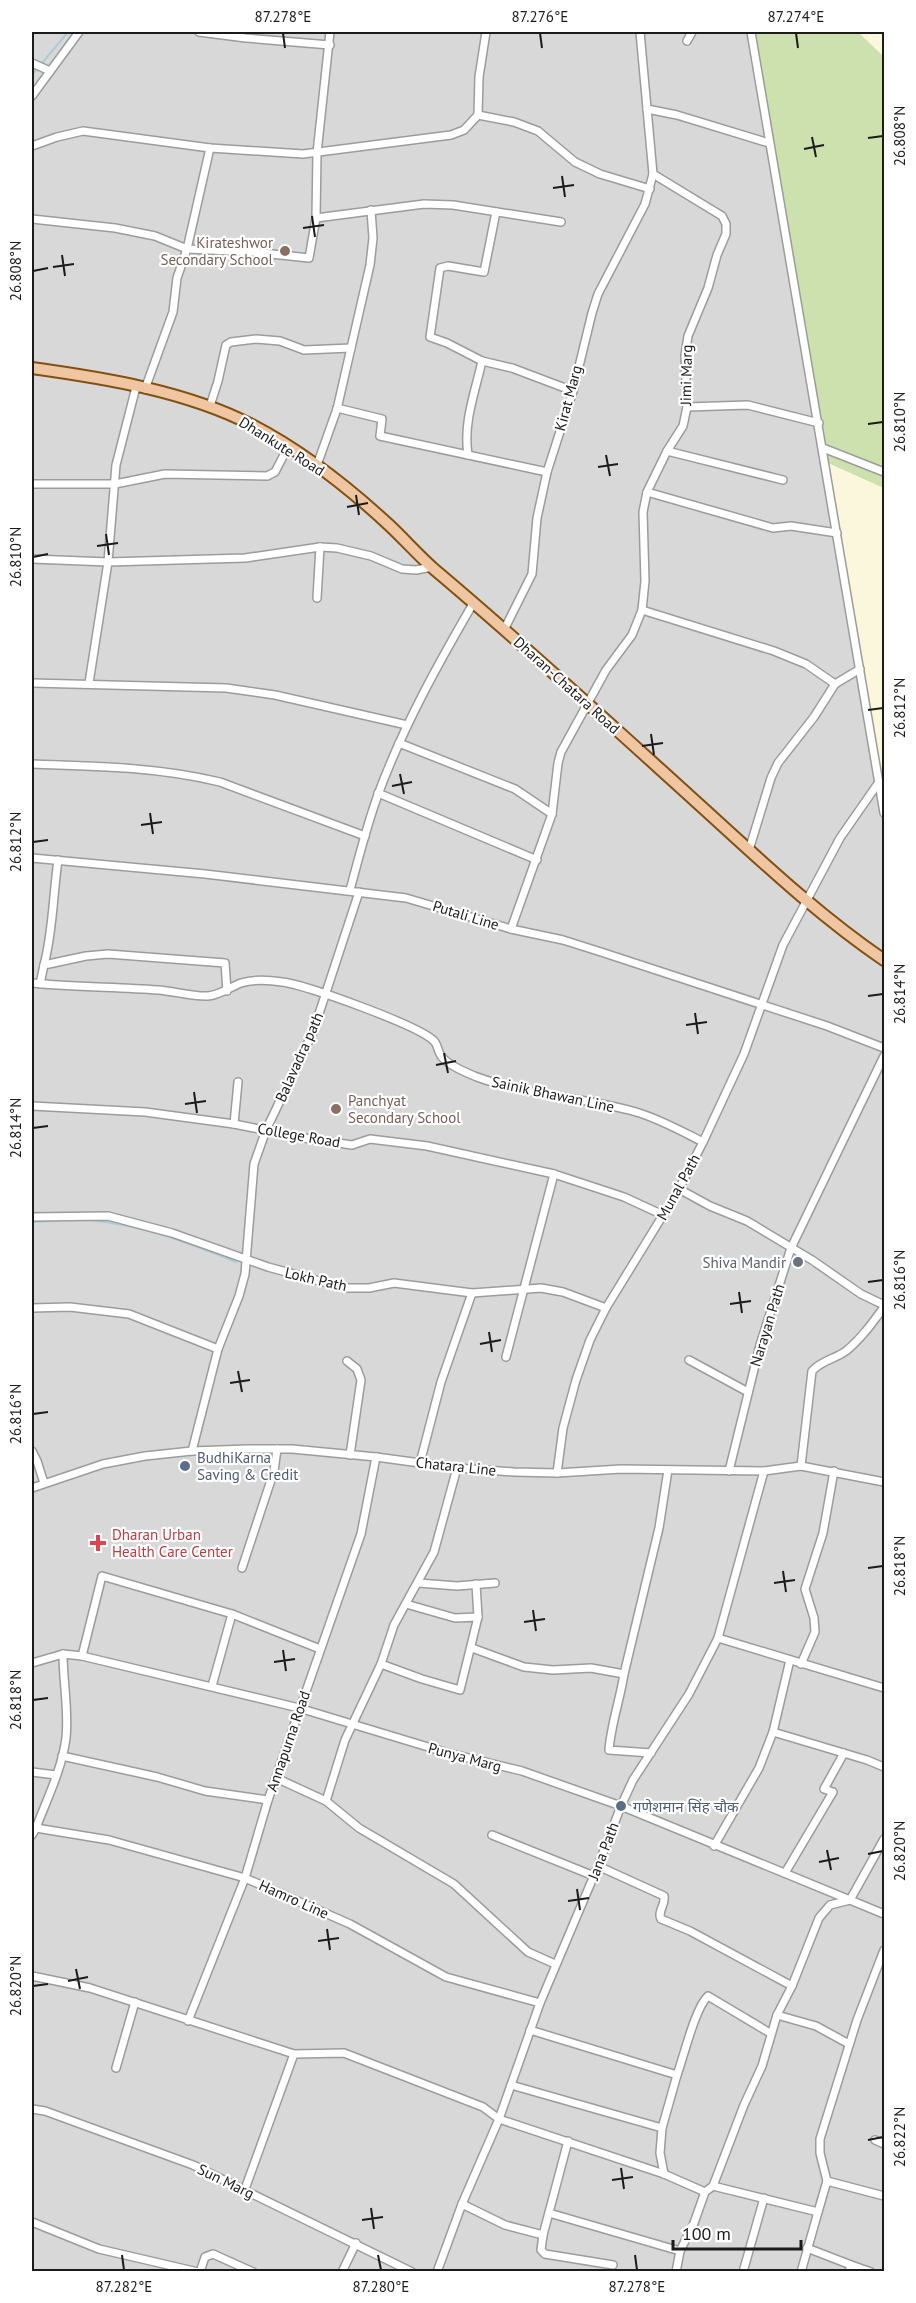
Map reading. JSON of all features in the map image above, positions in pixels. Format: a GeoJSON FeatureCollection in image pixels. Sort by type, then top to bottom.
{"type":"FeatureCollection","features":[{"type":"Feature","properties":{"kind":"main road","name":"Dhankute Road"},"geometry":{"type":"LineString","coordinates":[[32,368],[98,377],[141,388],[210,406],[252,425],[317,465],[388,524],[432,567]]}},
{"type":"Feature","properties":{"kind":"main road","name":"Dharan-Chatara Road"},"geometry":{"type":"LineString","coordinates":[[432,567],[505,628],[586,704],[806,901],[885,960]]}},
{"type":"Feature","properties":{"kind":"street"},"geometry":{"type":"LineString","coordinates":[[32,96],[47,70],[79,32]]}},
{"type":"Feature","properties":{"kind":"street"},"geometry":{"type":"LineString","coordinates":[[199,32],[330,45]]}},
{"type":"Feature","properties":{"kind":"street"},"geometry":{"type":"LineString","coordinates":[[32,219],[115,228],[155,236],[187,249],[253,252],[307,259],[310,256],[316,218],[317,153],[330,32]]}},
{"type":"Feature","properties":{"kind":"street"},"geometry":{"type":"LineString","coordinates":[[32,146],[83,131],[210,148],[272,153],[317,153],[452,135],[464,130],[478,115],[479,77],[486,32]]}},
{"type":"Feature","properties":{"kind":"street"},"geometry":{"type":"LineString","coordinates":[[639,32],[653,174]]}},
{"type":"Feature","properties":{"kind":"street"},"geometry":{"type":"LineString","coordinates":[[687,41],[692,32]]}},
{"type":"Feature","properties":{"kind":"street"},"geometry":{"type":"LineString","coordinates":[[751,32],[885,813]]}},
{"type":"Feature","properties":{"kind":"street"},"geometry":{"type":"LineString","coordinates":[[32,63],[47,70]]}},
{"type":"Feature","properties":{"kind":"street"},"geometry":{"type":"LineString","coordinates":[[647,110],[677,115],[770,143]]}},
{"type":"Feature","properties":{"kind":"street"},"geometry":{"type":"LineString","coordinates":[[478,115],[514,122],[538,131],[574,162],[600,174],[650,189]]}},
{"type":"Feature","properties":{"kind":"street"},"geometry":{"type":"LineString","coordinates":[[89,683],[108,562],[116,465],[141,388],[173,312],[177,278],[187,249],[210,148]]}},
{"type":"Feature","properties":{"kind":"street","name":"Kirat Marg"},"geometry":{"type":"LineString","coordinates":[[505,628],[531,574],[537,518],[547,472],[573,391],[581,349],[598,294],[640,213],[650,189],[653,174]]}},
{"type":"Feature","properties":{"kind":"street","name":"Jimi Marg"},"geometry":{"type":"LineString","coordinates":[[511,929],[552,814],[561,752],[606,670],[632,635],[642,610],[645,581],[643,512],[647,492],[667,451],[683,426],[687,407],[685,355],[688,336],[708,288],[717,255],[726,234],[726,224],[722,216],[711,207],[653,174]]}},
{"type":"Feature","properties":{"kind":"street"},"geometry":{"type":"LineString","coordinates":[[316,218],[424,204],[453,205],[561,222]]}},
{"type":"Feature","properties":{"kind":"street"},"geometry":{"type":"LineString","coordinates":[[317,465],[337,408],[370,265],[374,238],[371,210]]}},
{"type":"Feature","properties":{"kind":"street"},"geometry":{"type":"LineString","coordinates":[[496,212],[484,272],[448,266],[440,268],[429,333],[431,339],[447,343],[482,361],[512,368],[573,391]]}},
{"type":"Feature","properties":{"kind":"street"},"geometry":{"type":"LineString","coordinates":[[210,406],[226,345],[231,342],[256,339],[280,341],[304,350],[351,348]]}},
{"type":"Feature","properties":{"kind":"street"},"geometry":{"type":"LineString","coordinates":[[468,455],[465,440],[482,361]]}},
{"type":"Feature","properties":{"kind":"street"},"geometry":{"type":"LineString","coordinates":[[687,407],[748,405],[819,423]]}},
{"type":"Feature","properties":{"kind":"street"},"geometry":{"type":"LineString","coordinates":[[337,408],[382,419],[380,436],[547,472]]}},
{"type":"Feature","properties":{"kind":"street"},"geometry":{"type":"LineString","coordinates":[[32,484],[114,484],[165,474],[267,476],[275,472],[288,447]]}},
{"type":"Feature","properties":{"kind":"street"},"geometry":{"type":"LineString","coordinates":[[823,448],[885,472]]}},
{"type":"Feature","properties":{"kind":"street"},"geometry":{"type":"LineString","coordinates":[[667,451],[783,480]]}},
{"type":"Feature","properties":{"kind":"street"},"geometry":{"type":"LineString","coordinates":[[647,492],[773,528],[791,526],[837,533]]}},
{"type":"Feature","properties":{"kind":"street"},"geometry":{"type":"LineString","coordinates":[[317,598],[320,547]]}},
{"type":"Feature","properties":{"kind":"street"},"geometry":{"type":"LineString","coordinates":[[32,559],[108,562],[245,558],[320,547],[337,548],[371,556],[402,569],[416,570],[432,567]]}},
{"type":"Feature","properties":{"kind":"street"},"geometry":{"type":"LineString","coordinates":[[350,890],[378,793],[399,742],[430,678],[474,602]]}},
{"type":"Feature","properties":{"kind":"street"},"geometry":{"type":"LineString","coordinates":[[642,610],[774,651],[806,664],[835,684]]}},
{"type":"Feature","properties":{"kind":"street"},"geometry":{"type":"LineString","coordinates":[[749,850],[771,778],[778,763],[814,717],[835,684],[860,669]]}},
{"type":"Feature","properties":{"kind":"street"},"geometry":{"type":"LineString","coordinates":[[32,683],[226,688],[275,695],[407,725]]}},
{"type":"Feature","properties":{"kind":"street"},"geometry":{"type":"LineString","coordinates":[[399,742],[515,789],[552,814]]}},
{"type":"Feature","properties":{"kind":"street"},"geometry":{"type":"LineString","coordinates":[[32,764],[124,767],[205,778],[365,836]]}},
{"type":"Feature","properties":{"kind":"street","name":"Munal Path"},"geometry":{"type":"LineString","coordinates":[[556,1473],[563,1428],[590,1340],[606,1308],[679,1189],[703,1142],[720,1101],[744,1054],[783,945],[840,838],[879,782]]}},
{"type":"Feature","properties":{"kind":"street"},"geometry":{"type":"LineString","coordinates":[[378,793],[537,860]]}},
{"type":"Feature","properties":{"kind":"street","name":"Putali Line"},"geometry":{"type":"LineString","coordinates":[[32,858],[350,890],[406,898],[511,929],[563,940],[762,1004],[885,1047]]}},
{"type":"Feature","properties":{"kind":"street"},"geometry":{"type":"LineString","coordinates":[[40,984],[50,942],[51,912],[58,860]]}},
{"type":"Feature","properties":{"kind":"street","name":"Balavadra path"},"geometry":{"type":"LineString","coordinates":[[192,1451],[218,1349],[239,1296],[247,1260],[249,1198],[254,1164],[266,1130],[313,1032],[359,892]]}},
{"type":"Feature","properties":{"kind":"street"},"geometry":{"type":"LineString","coordinates":[[44,965],[108,954],[220,962],[225,963],[226,967],[227,991]]}},
{"type":"Feature","properties":{"kind":"street","name":"Sainik Bhawan Line"},"geometry":{"type":"LineString","coordinates":[[32,983],[159,990],[207,996],[227,991],[242,983],[261,980],[285,982],[364,1008],[408,1027],[434,1041],[441,1056],[447,1062],[475,1076],[519,1089],[637,1113],[667,1124],[703,1142]]}},
{"type":"Feature","properties":{"kind":"street","name":"Narayan Path"},"geometry":{"type":"LineString","coordinates":[[729,1471],[748,1392],[791,1248],[885,1056]]}},
{"type":"Feature","properties":{"kind":"street"},"geometry":{"type":"LineString","coordinates":[[234,1124],[238,1082]]}},
{"type":"Feature","properties":{"kind":"street","name":"College Road"},"geometry":{"type":"LineString","coordinates":[[32,1106],[145,1112],[234,1124],[352,1145],[370,1139],[427,1146],[554,1174],[624,1197],[663,1215]]}},
{"type":"Feature","properties":{"kind":"street"},"geometry":{"type":"LineString","coordinates":[[506,1357],[554,1174]]}},
{"type":"Feature","properties":{"kind":"street"},"geometry":{"type":"LineString","coordinates":[[679,1189],[710,1206],[747,1221],[861,1294],[885,1306],[863,1334],[844,1352],[819,1363],[812,1371],[801,1466]]}},
{"type":"Feature","properties":{"kind":"street","name":"Lokh Path"},"geometry":{"type":"LineString","coordinates":[[32,1217],[108,1216],[172,1233],[247,1260],[345,1288],[369,1288],[394,1283],[472,1293],[541,1288],[563,1292],[606,1308]]}},
{"type":"Feature","properties":{"kind":"street"},"geometry":{"type":"LineString","coordinates":[[420,1463],[441,1382],[472,1293]]}},
{"type":"Feature","properties":{"kind":"street"},"geometry":{"type":"LineString","coordinates":[[32,1308],[70,1307],[129,1314],[218,1349]]}},
{"type":"Feature","properties":{"kind":"street"},"geometry":{"type":"LineString","coordinates":[[689,1360],[748,1392]]}},
{"type":"Feature","properties":{"kind":"street"},"geometry":{"type":"LineString","coordinates":[[347,1361],[357,1369],[361,1389],[350,1455]]}},
{"type":"Feature","properties":{"kind":"street"},"geometry":{"type":"LineString","coordinates":[[242,1568],[274,1471],[276,1449]]}},
{"type":"Feature","properties":{"kind":"street","name":"Chatara Line"},"geometry":{"type":"LineString","coordinates":[[32,1488],[103,1464],[145,1456],[192,1451],[276,1449],[376,1457],[457,1468],[556,1473],[621,1469],[764,1471],[801,1466],[885,1482]]}},
{"type":"Feature","properties":{"kind":"street"},"geometry":{"type":"LineString","coordinates":[[32,1451],[44,1483]]}},
{"type":"Feature","properties":{"kind":"street","name":"Annapurna Road"},"geometry":{"type":"LineString","coordinates":[[188,2020],[245,1878],[299,1708],[361,1534],[376,1457]]}},
{"type":"Feature","properties":{"kind":"street"},"geometry":{"type":"LineString","coordinates":[[326,1801],[345,1740],[381,1664],[394,1625],[434,1552],[457,1468]]}},
{"type":"Feature","properties":{"kind":"street"},"geometry":{"type":"LineString","coordinates":[[651,1753],[609,1749],[611,1729],[659,1528],[668,1470]]}},
{"type":"Feature","properties":{"kind":"street","name":"Jana Path"},"geometry":{"type":"LineString","coordinates":[[437,2271],[462,2204],[499,2119],[555,1964],[594,1876],[621,1806],[633,1780],[689,1694],[718,1638],[764,1471]]}},
{"type":"Feature","properties":{"kind":"street"},"geometry":{"type":"LineString","coordinates":[[801,1664],[815,1632],[814,1618],[805,1589],[823,1533],[834,1471]]}},
{"type":"Feature","properties":{"kind":"street"},"geometry":{"type":"LineString","coordinates":[[82,1656],[102,1576],[232,1614],[320,1649]]}},
{"type":"Feature","properties":{"kind":"street"},"geometry":{"type":"LineString","coordinates":[[419,1583],[457,1586],[495,1582]]}},
{"type":"Feature","properties":{"kind":"street"},"geometry":{"type":"LineString","coordinates":[[381,1664],[460,1690],[478,1617],[476,1584]]}},
{"type":"Feature","properties":{"kind":"street"},"geometry":{"type":"LineString","coordinates":[[406,1604],[455,1618],[478,1617]]}},
{"type":"Feature","properties":{"kind":"street"},"geometry":{"type":"LineString","coordinates":[[212,1686],[232,1614]]}},
{"type":"Feature","properties":{"kind":"street"},"geometry":{"type":"LineString","coordinates":[[718,1638],[885,1688]]}},
{"type":"Feature","properties":{"kind":"street"},"geometry":{"type":"LineString","coordinates":[[472,1648],[524,1667],[553,1670],[591,1668],[624,1674]]}},
{"type":"Feature","properties":{"kind":"street"},"geometry":{"type":"LineString","coordinates":[[32,1835],[56,1775],[66,1739],[63,1654]]}},
{"type":"Feature","properties":{"kind":"street","name":"Punya Marg"},"geometry":{"type":"LineString","coordinates":[[32,1663],[63,1654],[82,1656],[299,1708],[448,1753],[522,1771],[621,1806],[714,1846],[885,1914]]}},
{"type":"Feature","properties":{"kind":"street"},"geometry":{"type":"LineString","coordinates":[[714,1846],[759,1767],[773,1732],[790,1660]]}},
{"type":"Feature","properties":{"kind":"street"},"geometry":{"type":"LineString","coordinates":[[773,1732],[885,1767]]}},
{"type":"Feature","properties":{"kind":"street"},"geometry":{"type":"LineString","coordinates":[[785,1873],[833,1792],[824,1789],[843,1753]]}},
{"type":"Feature","properties":{"kind":"street"},"geometry":{"type":"LineString","coordinates":[[62,1756],[157,1777],[205,1791],[268,1800]]}},
{"type":"Feature","properties":{"kind":"street"},"geometry":{"type":"LineString","coordinates":[[32,1772],[56,1775]]}},
{"type":"Feature","properties":{"kind":"street"},"geometry":{"type":"LineString","coordinates":[[276,1778],[326,1801],[359,1828],[454,1884],[528,1952],[555,1964]]}},
{"type":"Feature","properties":{"kind":"street","name":"Hamro Line"},"geometry":{"type":"LineString","coordinates":[[36,1828],[109,1840],[245,1878],[350,1924],[446,1977],[540,2003]]}},
{"type":"Feature","properties":{"kind":"street"},"geometry":{"type":"LineString","coordinates":[[492,1835],[594,1876]]}},
{"type":"Feature","properties":{"kind":"street"},"geometry":{"type":"LineString","coordinates":[[676,2271],[681,2251],[705,2192],[712,2186],[762,2066],[770,2033],[792,1986],[819,1918],[830,1905],[850,1900],[885,1839]]}},
{"type":"Feature","properties":{"kind":"street"},"geometry":{"type":"LineString","coordinates":[[598,1866],[663,1896],[664,1900],[659,1914],[661,1919],[690,1931],[792,1986]]}},
{"type":"Feature","properties":{"kind":"street"},"geometry":{"type":"LineString","coordinates":[[801,2271],[827,2181],[820,2153],[820,2139],[849,2044],[885,1950]]}},
{"type":"Feature","properties":{"kind":"street"},"geometry":{"type":"LineString","coordinates":[[32,1976],[90,1988],[294,2054],[344,2053],[483,2107],[499,2119],[664,2174],[705,2192]]}},
{"type":"Feature","properties":{"kind":"street"},"geometry":{"type":"LineString","coordinates":[[664,2174],[660,2153],[662,2128],[702,2001],[708,1996],[770,2033]]}},
{"type":"Feature","properties":{"kind":"street"},"geometry":{"type":"LineString","coordinates":[[116,2068],[135,2002]]}},
{"type":"Feature","properties":{"kind":"street"},"geometry":{"type":"LineString","coordinates":[[777,2015],[816,2026],[849,2044]]}},
{"type":"Feature","properties":{"kind":"street"},"geometry":{"type":"LineString","coordinates":[[530,2030],[677,2076]]}},
{"type":"Feature","properties":{"kind":"street"},"geometry":{"type":"LineString","coordinates":[[245,2189],[294,2054]]}},
{"type":"Feature","properties":{"kind":"street"},"geometry":{"type":"LineString","coordinates":[[511,2085],[662,2128]]}},
{"type":"Feature","properties":{"kind":"street","name":"Sun Marg"},"geometry":{"type":"LineString","coordinates":[[32,2109],[45,2111],[166,2154],[245,2189],[412,2271]]}},
{"type":"Feature","properties":{"kind":"street"},"geometry":{"type":"LineString","coordinates":[[874,2140],[885,2144]]}},
{"type":"Feature","properties":{"kind":"street"},"geometry":{"type":"LineString","coordinates":[[568,2141],[541,2250],[545,2254],[613,2265]]}},
{"type":"Feature","properties":{"kind":"street"},"geometry":{"type":"LineString","coordinates":[[827,2181],[885,2196]]}},
{"type":"Feature","properties":{"kind":"street"},"geometry":{"type":"LineString","coordinates":[[712,2186],[818,2212]]}},
{"type":"Feature","properties":{"kind":"street"},"geometry":{"type":"LineString","coordinates":[[743,2271],[764,2198]]}},
{"type":"Feature","properties":{"kind":"street"},"geometry":{"type":"LineString","coordinates":[[462,2204],[505,2225],[543,2235]]}},
{"type":"Feature","properties":{"kind":"street"},"geometry":{"type":"LineString","coordinates":[[549,2213],[681,2251]]}},
{"type":"Feature","properties":{"kind":"street"},"geometry":{"type":"LineString","coordinates":[[32,2222],[99,2249],[199,2271],[204,2257],[213,2254],[253,2271]]}},
{"type":"Feature","properties":{"kind":"street"},"geometry":{"type":"LineString","coordinates":[[342,2271],[356,2243]]}},
{"type":"Feature","properties":{"kind":"street"},"geometry":{"type":"LineString","coordinates":[[807,2247],[850,2268],[871,2271]]}},
{"type":"Feature","properties":{"kind":"shaded area"},"geometry":{"type":"Polygon","coordinates":[[[32,32],[751,32],[884,813],[884,2271],[32,2272],[32,32]]]}},
{"type":"Feature","properties":{"kind":"shaded area"},"geometry":{"type":"Polygon","coordinates":[[[858,32],[884,32],[884,57],[858,32]]]}},
{"type":"Feature","properties":{"kind":"shaded area"},"geometry":{"type":"Polygon","coordinates":[[[826,462],[884,488],[884,813],[826,462]]]}},
{"type":"Feature","properties":{"kind":"green space"},"geometry":{"type":"Polygon","coordinates":[[[751,32],[858,32],[884,57],[884,488],[826,462],[751,32]]]}},
{"type":"Feature","properties":{"kind":"waterway"},"geometry":{"type":"LineString","coordinates":[[32,75],[68,32]]}},
{"type":"Feature","properties":{"kind":"waterway"},"geometry":{"type":"LineString","coordinates":[[32,1222],[67,1220],[107,1222],[182,1241],[236,1262]]}},
{"type":"Feature","properties":{"kind":"place","name":"Kirateshwor Secondary School"},"geometry":{"type":"Point","coordinates":[285,251]}},
{"type":"Feature","properties":{"kind":"place","name":"Panchyat Secondary School"},"geometry":{"type":"Point","coordinates":[336,1109]}},
{"type":"Feature","properties":{"kind":"place","name":"Shiva Mandir"},"geometry":{"type":"Point","coordinates":[798,1262]}},
{"type":"Feature","properties":{"kind":"place","name":"BudhiKarna Saving & Credit"},"geometry":{"type":"Point","coordinates":[185,1466]}},
{"type":"Feature","properties":{"kind":"place","name":"Dharan Urban Health Care Center"},"geometry":{"type":"Point","coordinates":[98,1543]}},
{"type":"Feature","properties":{"kind":"place","name":"गणेशमान सिंह चौक"},"geometry":{"type":"Point","coordinates":[621,1806]}}]}
